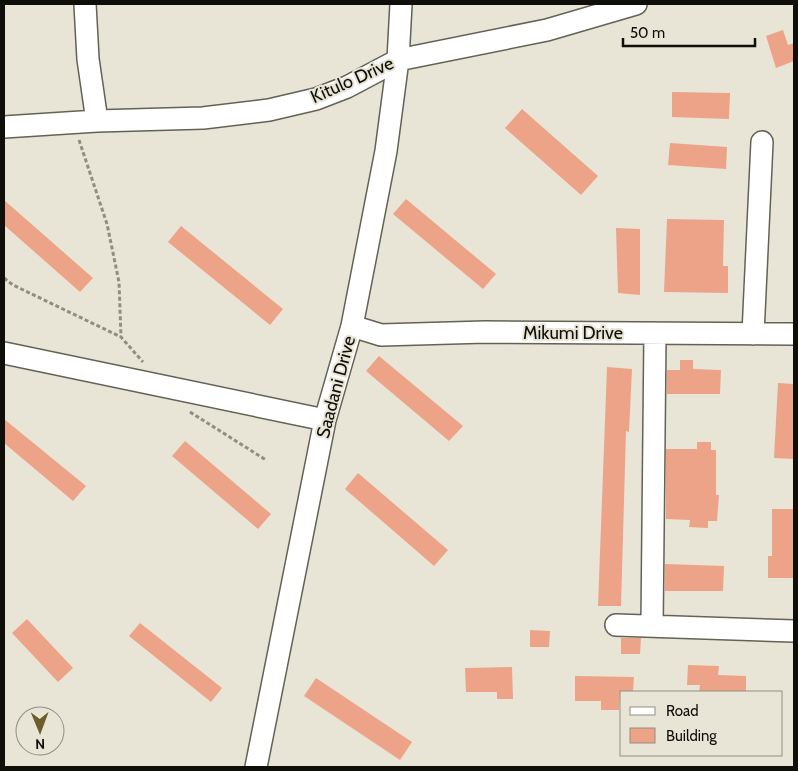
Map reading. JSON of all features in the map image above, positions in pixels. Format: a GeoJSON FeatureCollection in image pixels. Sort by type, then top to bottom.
{"type":"FeatureCollection","features":[{"type":"Feature","properties":{"kind":"street"},"geometry":{"type":"LineString","coordinates":[[84,4],[88,59],[96,121]]}},
{"type":"Feature","properties":{"kind":"street","name":"Saadani Drive"},"geometry":{"type":"LineString","coordinates":[[256,767],[325,420],[352,326],[386,151],[398,60],[401,4]]}},
{"type":"Feature","properties":{"kind":"street","name":"Kitulo Drive"},"geometry":{"type":"LineString","coordinates":[[4,126],[203,118],[268,110],[316,99],[347,87],[398,60],[547,30],[636,4]]}},
{"type":"Feature","properties":{"kind":"street"},"geometry":{"type":"LineString","coordinates":[[753,334],[762,142]]}},
{"type":"Feature","properties":{"kind":"street","name":"Mikumi Drive"},"geometry":{"type":"LineString","coordinates":[[352,326],[381,335],[485,332],[794,334]]}},
{"type":"Feature","properties":{"kind":"street"},"geometry":{"type":"LineString","coordinates":[[652,626],[654,334]]}},
{"type":"Feature","properties":{"kind":"street"},"geometry":{"type":"LineString","coordinates":[[4,353],[166,389],[325,420]]}},
{"type":"Feature","properties":{"kind":"street"},"geometry":{"type":"LineString","coordinates":[[616,625],[794,631]]}},
{"type":"Feature","properties":{"kind":"path"},"geometry":{"type":"LineString","coordinates":[[74,123],[107,224],[119,282],[121,337]]}},
{"type":"Feature","properties":{"kind":"path"},"geometry":{"type":"LineString","coordinates":[[4,278],[13,285],[121,337],[147,367]]}},
{"type":"Feature","properties":{"kind":"path"},"geometry":{"type":"LineString","coordinates":[[166,389],[192,414],[266,460]]}},
{"type":"Feature","properties":{"kind":"building"},"geometry":{"type":"Polygon","coordinates":[[[783,30],[788,45],[794,43],[794,61],[776,68],[766,36],[783,30]]]}},
{"type":"Feature","properties":{"kind":"building"},"geometry":{"type":"Polygon","coordinates":[[[672,92],[730,93],[729,119],[672,117],[672,92]]]}},
{"type":"Feature","properties":{"kind":"building"},"geometry":{"type":"Polygon","coordinates":[[[522,109],[598,176],[581,195],[505,128],[522,109]]]}},
{"type":"Feature","properties":{"kind":"building"},"geometry":{"type":"Polygon","coordinates":[[[670,143],[727,147],[726,169],[668,165],[670,143]]]}},
{"type":"Feature","properties":{"kind":"building"},"geometry":{"type":"Polygon","coordinates":[[[406,199],[496,274],[483,289],[393,214],[406,199]]]}},
{"type":"Feature","properties":{"kind":"building"},"geometry":{"type":"Polygon","coordinates":[[[4,200],[93,278],[80,292],[4,225],[4,200]]]}},
{"type":"Feature","properties":{"kind":"building"},"geometry":{"type":"Polygon","coordinates":[[[667,219],[724,220],[723,266],[728,266],[728,293],[664,292],[667,219]]]}},
{"type":"Feature","properties":{"kind":"building"},"geometry":{"type":"Polygon","coordinates":[[[181,226],[283,309],[270,325],[168,242],[181,226]]]}},
{"type":"Feature","properties":{"kind":"building"},"geometry":{"type":"Polygon","coordinates":[[[616,228],[640,229],[640,295],[618,293],[616,228]]]}},
{"type":"Feature","properties":{"kind":"building"},"geometry":{"type":"Polygon","coordinates":[[[379,356],[463,426],[449,441],[366,371],[379,356]]]}},
{"type":"Feature","properties":{"kind":"building"},"geometry":{"type":"Polygon","coordinates":[[[680,360],[693,360],[693,369],[721,370],[720,394],[667,394],[667,370],[680,370],[680,360]]]}},
{"type":"Feature","properties":{"kind":"building"},"geometry":{"type":"Polygon","coordinates":[[[607,367],[632,369],[629,432],[626,431],[621,606],[598,606],[607,367]]]}},
{"type":"Feature","properties":{"kind":"building"},"geometry":{"type":"Polygon","coordinates":[[[778,383],[794,384],[794,459],[774,458],[778,383]]]}},
{"type":"Feature","properties":{"kind":"building"},"geometry":{"type":"Polygon","coordinates":[[[4,419],[86,486],[73,501],[4,443],[4,419]]]}},
{"type":"Feature","properties":{"kind":"building"},"geometry":{"type":"Polygon","coordinates":[[[185,441],[271,514],[258,529],[172,456],[185,441]]]}},
{"type":"Feature","properties":{"kind":"building"},"geometry":{"type":"Polygon","coordinates":[[[697,442],[711,442],[711,450],[716,450],[716,495],[719,495],[717,521],[708,521],[708,528],[689,527],[690,520],[666,519],[666,449],[697,449],[697,442]]]}},
{"type":"Feature","properties":{"kind":"building"},"geometry":{"type":"Polygon","coordinates":[[[358,473],[448,550],[434,566],[345,489],[358,473]]]}},
{"type":"Feature","properties":{"kind":"building"},"geometry":{"type":"Polygon","coordinates":[[[772,509],[794,509],[794,578],[768,578],[768,556],[772,556],[772,509]]]}},
{"type":"Feature","properties":{"kind":"building"},"geometry":{"type":"Polygon","coordinates":[[[665,564],[724,566],[723,591],[665,591],[665,564]]]}},
{"type":"Feature","properties":{"kind":"building"},"geometry":{"type":"Polygon","coordinates":[[[27,619],[73,668],[58,682],[12,633],[27,619]]]}},
{"type":"Feature","properties":{"kind":"building"},"geometry":{"type":"Polygon","coordinates":[[[140,623],[222,688],[211,702],[129,636],[140,623]]]}},
{"type":"Feature","properties":{"kind":"building"},"geometry":{"type":"Polygon","coordinates":[[[530,630],[550,631],[549,647],[530,647],[530,630]]]}},
{"type":"Feature","properties":{"kind":"building"},"geometry":{"type":"Polygon","coordinates":[[[621,638],[641,638],[640,654],[621,654],[621,638]]]}},
{"type":"Feature","properties":{"kind":"building"},"geometry":{"type":"Polygon","coordinates":[[[688,665],[719,666],[718,675],[746,676],[746,691],[699,691],[700,685],[687,685],[688,665]]]}},
{"type":"Feature","properties":{"kind":"building"},"geometry":{"type":"Polygon","coordinates":[[[512,667],[513,699],[497,699],[497,692],[466,692],[465,668],[512,667]]]}},
{"type":"Feature","properties":{"kind":"building"},"geometry":{"type":"Polygon","coordinates":[[[575,676],[634,677],[633,691],[620,691],[619,710],[601,710],[601,701],[575,701],[575,676]]]}},
{"type":"Feature","properties":{"kind":"building"},"geometry":{"type":"Polygon","coordinates":[[[316,678],[412,742],[400,760],[304,696],[316,678]]]}}]}
